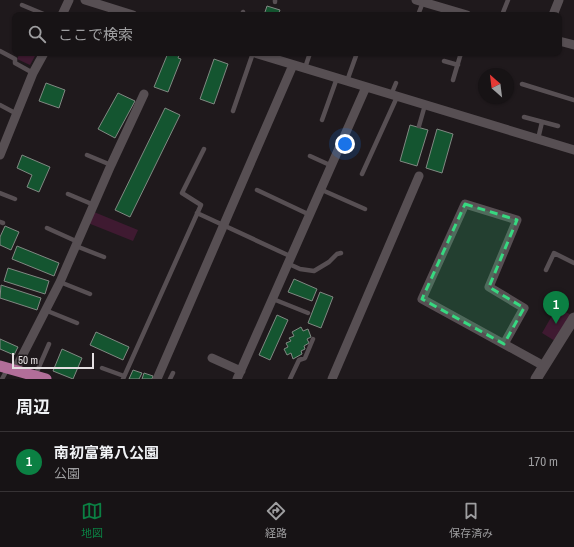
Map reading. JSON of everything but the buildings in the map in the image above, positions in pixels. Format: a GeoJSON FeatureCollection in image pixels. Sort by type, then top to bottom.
{"type":"FeatureCollection","features":[{"type":"Feature","properties":{"kind":"main road"},"geometry":{"type":"LineString","coordinates":[[7,368],[41,378]]}},
{"type":"Feature","properties":{"kind":"street"},"geometry":{"type":"LineString","coordinates":[[63,12],[69,0]]}},
{"type":"Feature","properties":{"kind":"street"},"geometry":{"type":"LineString","coordinates":[[84,0],[123,12]]}},
{"type":"Feature","properties":{"kind":"street"},"geometry":{"type":"LineString","coordinates":[[554,12],[559,0]]}},
{"type":"Feature","properties":{"kind":"street"},"geometry":{"type":"LineString","coordinates":[[419,1],[433,2],[459,12]]}},
{"type":"Feature","properties":{"kind":"street"},"geometry":{"type":"LineString","coordinates":[[562,42],[574,46]]}},
{"type":"Feature","properties":{"kind":"street"},"geometry":{"type":"LineString","coordinates":[[0,154],[42,56]]}},
{"type":"Feature","properties":{"kind":"street"},"geometry":{"type":"LineString","coordinates":[[265,56],[574,150]]}},
{"type":"Feature","properties":{"kind":"street"},"geometry":{"type":"LineString","coordinates":[[157,379],[292,65]]}},
{"type":"Feature","properties":{"kind":"street"},"geometry":{"type":"LineString","coordinates":[[212,358],[239,375],[322,190],[366,87]]}},
{"type":"Feature","properties":{"kind":"street"},"geometry":{"type":"LineString","coordinates":[[7,368],[45,310],[60,282],[144,94]]}},
{"type":"Feature","properties":{"kind":"street"},"geometry":{"type":"LineString","coordinates":[[332,379],[419,176]]}},
{"type":"Feature","properties":{"kind":"street"},"geometry":{"type":"LineString","coordinates":[[504,344],[524,308],[489,287],[517,220],[465,204],[422,299],[544,366]]}},
{"type":"Feature","properties":{"kind":"street"},"geometry":{"type":"LineString","coordinates":[[536,379],[574,318]]}},
{"type":"Feature","properties":{"kind":"lane"},"geometry":{"type":"LineString","coordinates":[[503,12],[508,0]]}},
{"type":"Feature","properties":{"kind":"lane"},"geometry":{"type":"LineString","coordinates":[[418,12],[419,1]]}},
{"type":"Feature","properties":{"kind":"lane"},"geometry":{"type":"LineString","coordinates":[[22,5],[39,12]]}},
{"type":"Feature","properties":{"kind":"lane"},"geometry":{"type":"LineString","coordinates":[[0,51],[14,59],[15,63],[34,73]]}},
{"type":"Feature","properties":{"kind":"lane"},"geometry":{"type":"LineString","coordinates":[[233,111],[258,56]]}},
{"type":"Feature","properties":{"kind":"lane"},"geometry":{"type":"LineString","coordinates":[[305,68],[309,56]]}},
{"type":"Feature","properties":{"kind":"lane"},"geometry":{"type":"LineString","coordinates":[[347,81],[356,56]]}},
{"type":"Feature","properties":{"kind":"lane"},"geometry":{"type":"LineString","coordinates":[[454,80],[460,56]]}},
{"type":"Feature","properties":{"kind":"lane"},"geometry":{"type":"LineString","coordinates":[[444,61],[458,65]]}},
{"type":"Feature","properties":{"kind":"lane"},"geometry":{"type":"LineString","coordinates":[[322,120],[337,78]]}},
{"type":"Feature","properties":{"kind":"lane"},"geometry":{"type":"LineString","coordinates":[[362,174],[394,96],[396,83]]}},
{"type":"Feature","properties":{"kind":"lane"},"geometry":{"type":"LineString","coordinates":[[522,84],[574,100]]}},
{"type":"Feature","properties":{"kind":"lane"},"geometry":{"type":"LineString","coordinates":[[0,105],[17,114]]}},
{"type":"Feature","properties":{"kind":"lane"},"geometry":{"type":"LineString","coordinates":[[419,126],[425,105]]}},
{"type":"Feature","properties":{"kind":"lane"},"geometry":{"type":"LineString","coordinates":[[524,117],[558,126]]}},
{"type":"Feature","properties":{"kind":"lane"},"geometry":{"type":"LineString","coordinates":[[538,139],[542,122]]}},
{"type":"Feature","properties":{"kind":"lane"},"geometry":{"type":"LineString","coordinates":[[102,368],[124,377],[201,205],[182,193],[204,149]]}},
{"type":"Feature","properties":{"kind":"lane"},"geometry":{"type":"LineString","coordinates":[[87,155],[111,165]]}},
{"type":"Feature","properties":{"kind":"lane"},"geometry":{"type":"LineString","coordinates":[[310,156],[332,166]]}},
{"type":"Feature","properties":{"kind":"lane"},"geometry":{"type":"LineString","coordinates":[[257,190],[310,215]]}},
{"type":"Feature","properties":{"kind":"lane"},"geometry":{"type":"LineString","coordinates":[[322,190],[365,209]]}},
{"type":"Feature","properties":{"kind":"lane"},"geometry":{"type":"LineString","coordinates":[[0,193],[16,199]]}},
{"type":"Feature","properties":{"kind":"lane"},"geometry":{"type":"LineString","coordinates":[[68,194],[94,205]]}},
{"type":"Feature","properties":{"kind":"lane"},"geometry":{"type":"LineString","coordinates":[[197,213],[223,224],[290,261],[300,269],[314,271],[330,262],[337,254],[341,253]]}},
{"type":"Feature","properties":{"kind":"lane"},"geometry":{"type":"LineString","coordinates":[[47,228],[104,257]]}},
{"type":"Feature","properties":{"kind":"lane"},"geometry":{"type":"LineString","coordinates":[[546,270],[554,253],[574,263]]}},
{"type":"Feature","properties":{"kind":"lane"},"geometry":{"type":"LineString","coordinates":[[60,282],[90,294]]}},
{"type":"Feature","properties":{"kind":"lane"},"geometry":{"type":"LineString","coordinates":[[273,299],[308,313]]}},
{"type":"Feature","properties":{"kind":"lane"},"geometry":{"type":"LineString","coordinates":[[45,310],[77,323]]}},
{"type":"Feature","properties":{"kind":"lane"},"geometry":{"type":"LineString","coordinates":[[290,379],[299,360],[305,358],[313,339]]}},
{"type":"Feature","properties":{"kind":"lane"},"geometry":{"type":"LineString","coordinates":[[41,378],[49,344]]}},
{"type":"Feature","properties":{"kind":"lane"},"geometry":{"type":"LineString","coordinates":[[2,379],[7,368]]}},
{"type":"Feature","properties":{"kind":"lane"},"geometry":{"type":"LineString","coordinates":[[170,379],[173,373]]}},
{"type":"Feature","properties":{"kind":"highlighted area"},"geometry":{"type":"Polygon","coordinates":[[[465,204],[517,220],[489,287],[524,308],[504,344],[422,299],[465,204]]]}},
{"type":"Feature","properties":{"kind":"shaded area"},"geometry":{"type":"Polygon","coordinates":[[[18,56],[35,56],[30,65],[17,59],[18,56]]]}},
{"type":"Feature","properties":{"kind":"shaded area"},"geometry":{"type":"Polygon","coordinates":[[[94,212],[138,230],[133,241],[88,223],[94,212]]]}},
{"type":"Feature","properties":{"kind":"shaded area"},"geometry":{"type":"Polygon","coordinates":[[[557,307],[571,315],[555,341],[542,333],[557,307]]]}},
{"type":"Feature","properties":{"kind":"place","name":"南初富第八公園"},"geometry":{"type":"Point","coordinates":[556,324]}}]}
